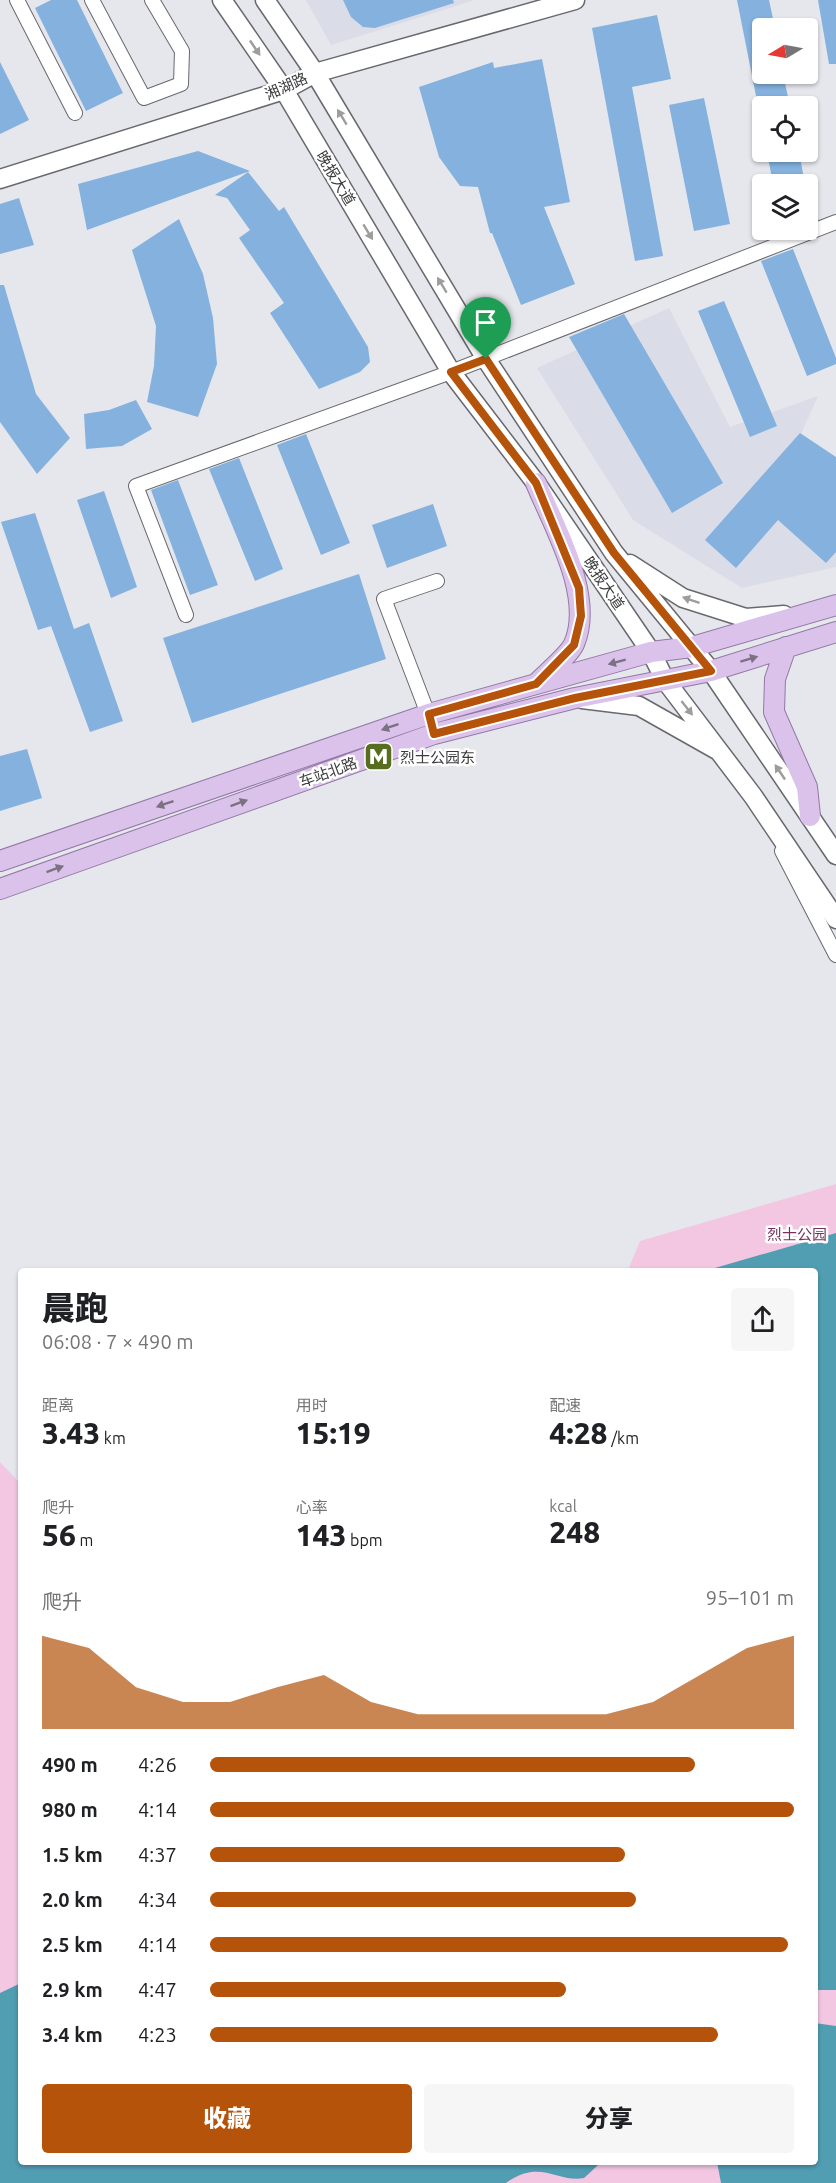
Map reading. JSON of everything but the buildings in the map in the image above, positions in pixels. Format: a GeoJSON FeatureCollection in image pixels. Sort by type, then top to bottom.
{"type":"FeatureCollection","features":[{"type":"Feature","properties":{"kind":"main road","name":"晚报大道"},"geometry":{"type":"LineString","coordinates":[[222,0],[284,90],[451,372],[536,483],[651,652],[665,680],[753,796],[836,919]]}},
{"type":"Feature","properties":{"kind":"main road","name":"晚报大道"},"geometry":{"type":"LineString","coordinates":[[265,0],[315,74],[486,359],[614,553],[711,671],[836,855]]}},
{"type":"Feature","properties":{"kind":"main road","name":"湘湖路"},"geometry":{"type":"LineString","coordinates":[[0,179],[284,90],[315,74],[575,0]]}},
{"type":"Feature","properties":{"kind":"main road"},"geometry":{"type":"LineString","coordinates":[[536,483],[579,588],[581,616],[574,645],[536,684]]}},
{"type":"Feature","properties":{"kind":"main road"},"geometry":{"type":"LineString","coordinates":[[614,553],[683,598],[746,618],[810,612]]}},
{"type":"Feature","properties":{"kind":"main road","name":"车站北路"},"geometry":{"type":"LineString","coordinates":[[0,861],[429,714],[651,652],[692,647],[836,604]]}},
{"type":"Feature","properties":{"kind":"main road","name":"车站北路"},"geometry":{"type":"LineString","coordinates":[[1,884],[434,734],[575,698],[711,671],[836,632]]}},
{"type":"Feature","properties":{"kind":"main road"},"geometry":{"type":"LineString","coordinates":[[786,648],[775,679],[774,712],[807,787],[812,820]]}},
{"type":"Feature","properties":{"kind":"main road"},"geometry":{"type":"LineString","coordinates":[[575,698],[639,706],[690,737],[720,751]]}},
{"type":"Feature","properties":{"kind":"street"},"geometry":{"type":"LineString","coordinates":[[17,0],[75,113]]}},
{"type":"Feature","properties":{"kind":"street"},"geometry":{"type":"LineString","coordinates":[[92,0],[144,98],[182,84],[182,51],[152,0]]}},
{"type":"Feature","properties":{"kind":"street"},"geometry":{"type":"LineString","coordinates":[[186,615],[136,486],[486,359],[836,222]]}},
{"type":"Feature","properties":{"kind":"street"},"geometry":{"type":"LineString","coordinates":[[434,734],[429,714],[384,600],[437,581]]}},
{"type":"Feature","properties":{"kind":"street"},"geometry":{"type":"LineString","coordinates":[[753,796],[836,955]]}},
{"type":"Feature","properties":{"kind":"street"},"geometry":{"type":"LineString","coordinates":[[812,820],[836,839]]}},
{"type":"Feature","properties":{"kind":"shaded area"},"geometry":{"type":"Polygon","coordinates":[[[306,0],[472,0],[472,1],[331,45],[306,0]]]}},
{"type":"Feature","properties":{"kind":"shaded area"},"geometry":{"type":"Polygon","coordinates":[[[669,308],[730,427],[818,396],[788,463],[836,497],[836,567],[742,588],[633,520],[537,368],[669,308]]]}},
{"type":"Feature","properties":{"kind":"green space","name":"烈士公园"},"geometry":{"type":"Polygon","coordinates":[[[836,1184],[836,2183],[0,2183],[0,1462],[18,1481],[18,2165],[818,2165],[818,1268],[629,1268],[640,1241],[836,1184]]]}},
{"type":"Feature","properties":{"kind":"water"},"geometry":{"type":"Polygon","coordinates":[[[836,1233],[836,1990],[818,1990],[818,1268],[715,1268],[836,1233]]]}},
{"type":"Feature","properties":{"kind":"water"},"geometry":{"type":"Polygon","coordinates":[[[18,1984],[18,2165],[599,2165],[584,2178],[574,2179],[548,2173],[529,2172],[506,2183],[0,2183],[0,1993],[18,1984]]]}},
{"type":"Feature","properties":{"kind":"water"},"geometry":{"type":"Polygon","coordinates":[[[818,2023],[836,2026],[836,2183],[721,2183],[718,2165],[818,2165],[818,2023]]]}},
{"type":"Feature","properties":{"kind":"place","name":"烈士公园东"},"geometry":{"type":"Point","coordinates":[379,757]}},
{"type":"Feature","properties":{"kind":"route"},"geometry":{"type":"LineString","coordinates":[[486,359],[614,553],[711,671],[575,698],[434,734],[429,714],[536,684],[574,645],[581,616],[579,588],[536,483],[451,372],[486,359]]}}]}
